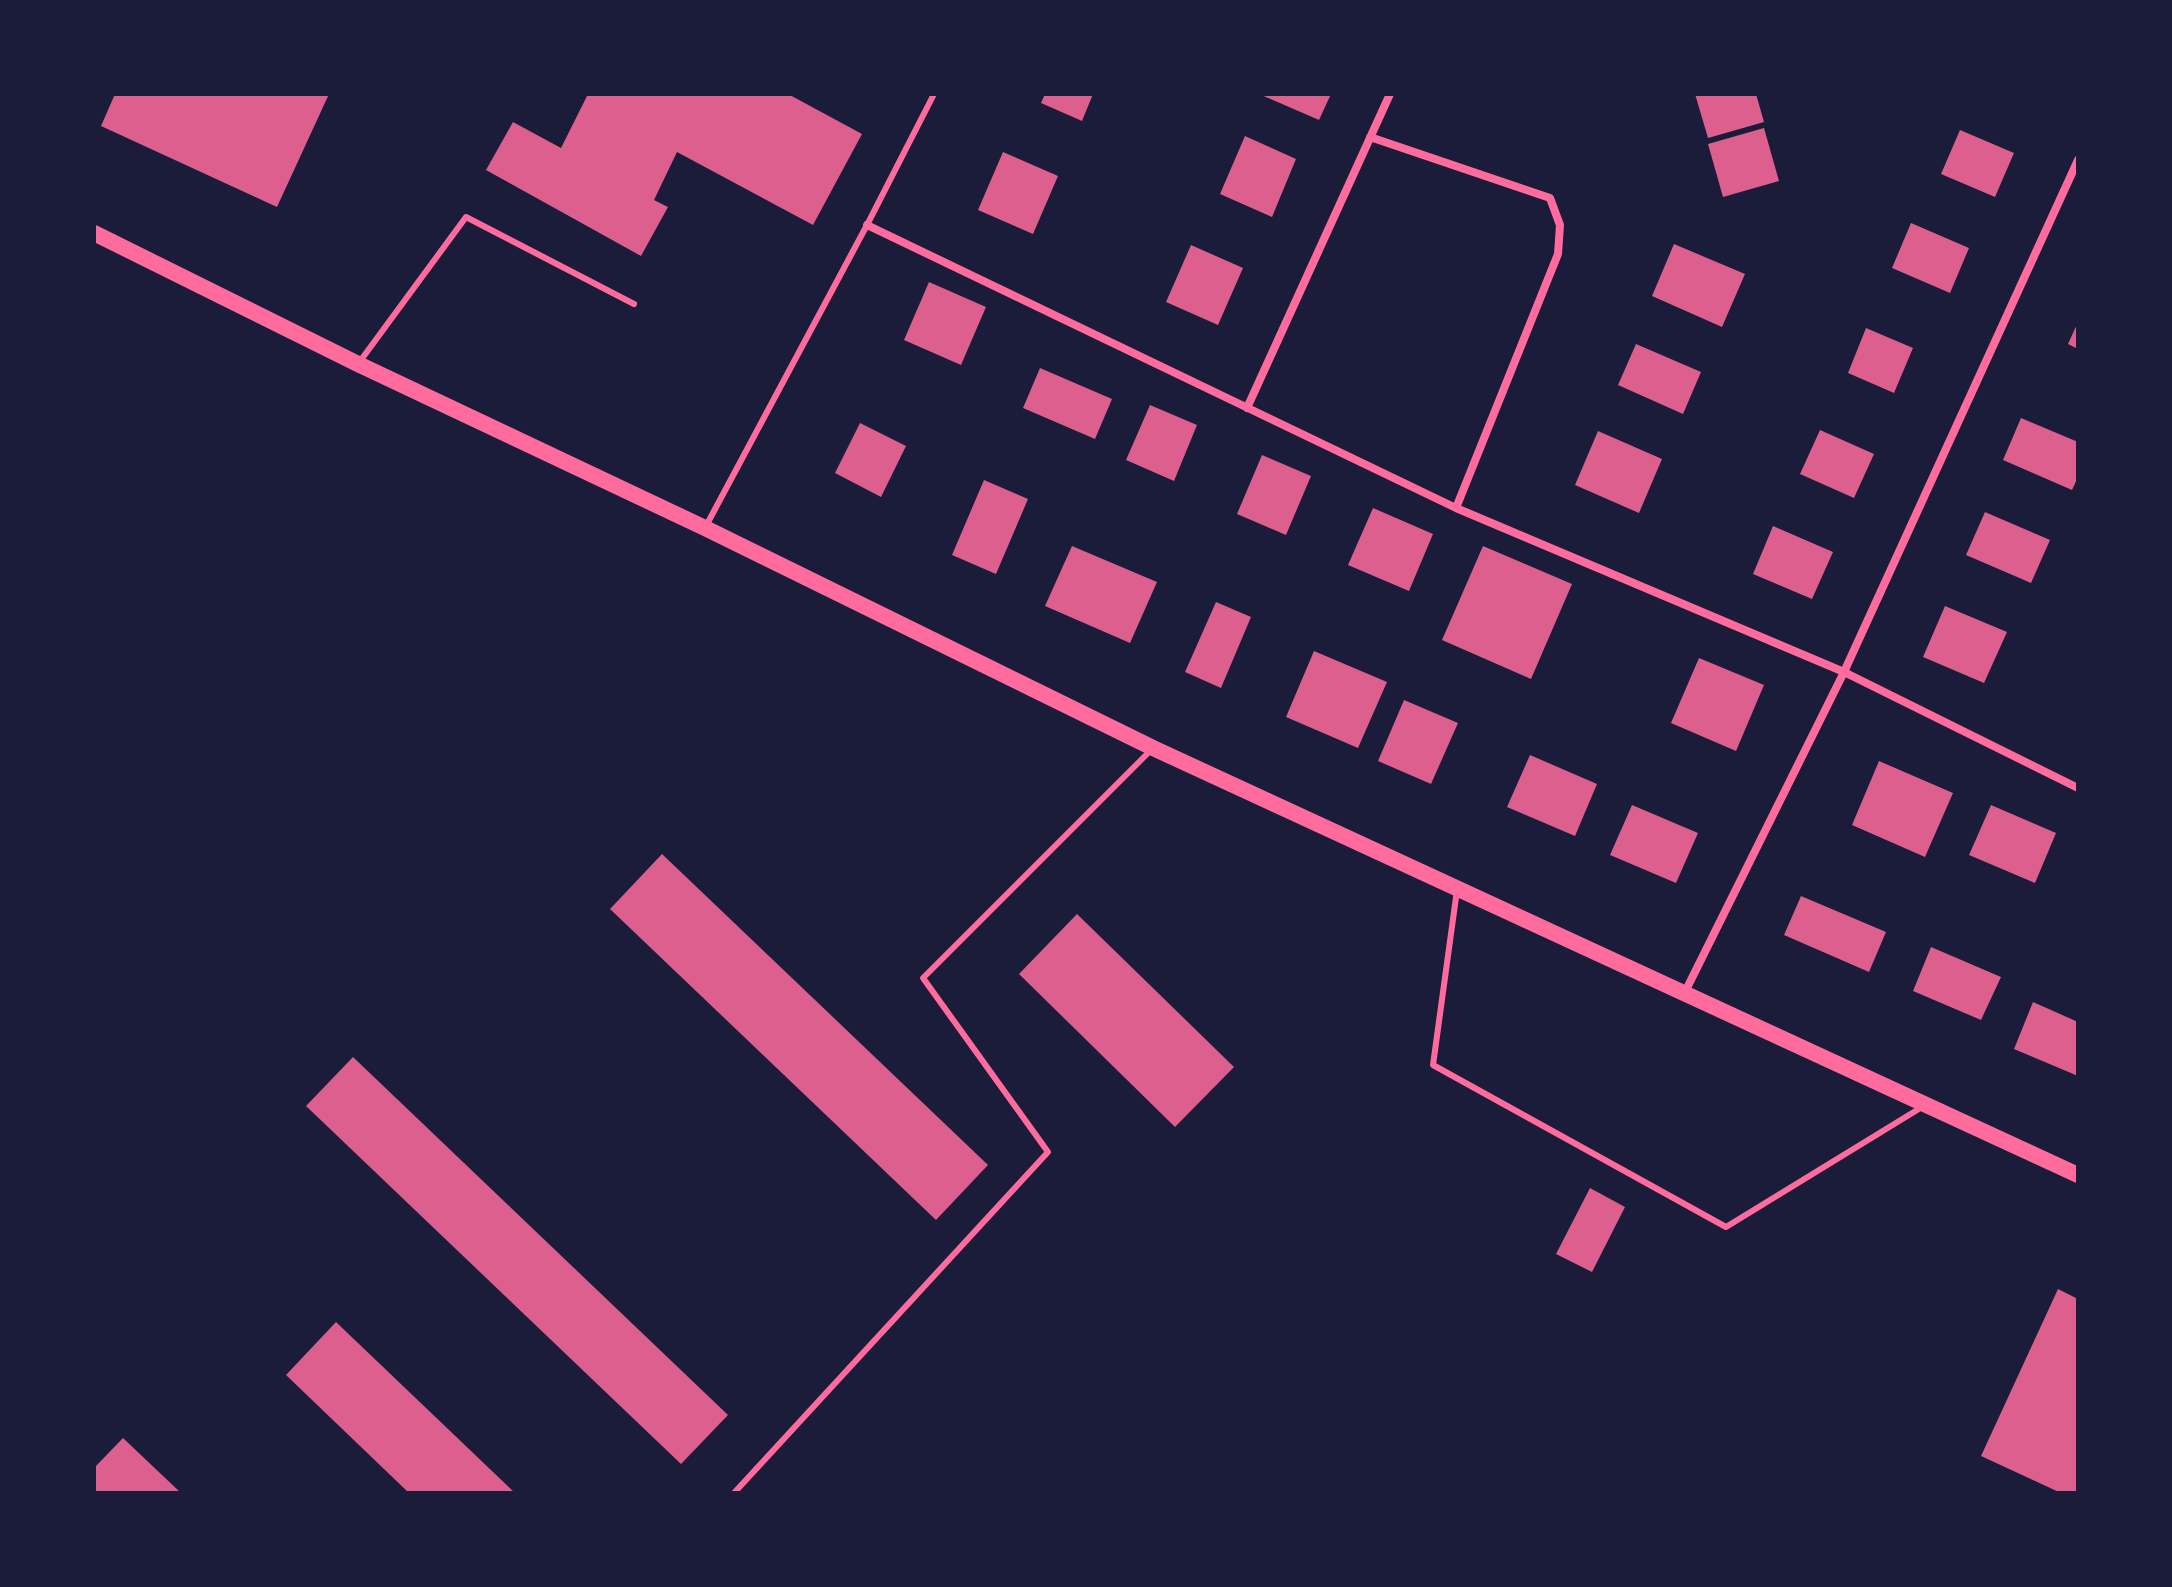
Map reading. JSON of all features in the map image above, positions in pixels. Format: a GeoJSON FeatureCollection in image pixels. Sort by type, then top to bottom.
{"type":"FeatureCollection","features":[{"type":"Feature","properties":{"kind":"main road"},"geometry":{"type":"LineString","coordinates":[[94,233],[1153,748],[2078,1175]]}},
{"type":"Feature","properties":{"kind":"street"},"geometry":{"type":"LineString","coordinates":[[1247,408],[1390,94]]}},
{"type":"Feature","properties":{"kind":"street"},"geometry":{"type":"LineString","coordinates":[[1370,137],[1550,198],[1560,225],[1558,254],[1456,508]]}},
{"type":"Feature","properties":{"kind":"street"},"geometry":{"type":"LineString","coordinates":[[1685,992],[1844,672],[2078,160]]}},
{"type":"Feature","properties":{"kind":"street"},"geometry":{"type":"LineString","coordinates":[[867,225],[1456,508],[1844,672],[2078,788]]}},
{"type":"Feature","properties":{"kind":"lane"},"geometry":{"type":"LineString","coordinates":[[705,528],[934,94]]}},
{"type":"Feature","properties":{"kind":"lane"},"geometry":{"type":"LineString","coordinates":[[358,364],[466,217],[634,304]]}},
{"type":"Feature","properties":{"kind":"lane"},"geometry":{"type":"LineString","coordinates":[[734,1493],[1048,1152],[923,978],[1153,748]]}},
{"type":"Feature","properties":{"kind":"lane"},"geometry":{"type":"LineString","coordinates":[[1457,890],[1433,1065],[1726,1227],[1926,1104]]}},
{"type":"Feature","properties":{"kind":"building"},"geometry":{"type":"Polygon","coordinates":[[[115,94],[329,94],[277,207],[101,126],[115,94]]]}},
{"type":"Feature","properties":{"kind":"building"},"geometry":{"type":"Polygon","coordinates":[[[588,94],[788,94],[862,134],[813,225],[677,152],[654,200],[668,207],[641,256],[486,170],[513,122],[561,148],[588,94]]]}},
{"type":"Feature","properties":{"kind":"building"},"geometry":{"type":"Polygon","coordinates":[[[1045,94],[1093,94],[1082,121],[1041,103],[1045,94]]]}},
{"type":"Feature","properties":{"kind":"building"},"geometry":{"type":"Polygon","coordinates":[[[1259,94],[1331,94],[1319,120],[1259,94]]]}},
{"type":"Feature","properties":{"kind":"building"},"geometry":{"type":"Polygon","coordinates":[[[1695,94],[1756,94],[1764,122],[1708,138],[1695,94]]]}},
{"type":"Feature","properties":{"kind":"building"},"geometry":{"type":"Polygon","coordinates":[[[1764,128],[1779,181],[1723,197],[1708,144],[1764,128]]]}},
{"type":"Feature","properties":{"kind":"building"},"geometry":{"type":"Polygon","coordinates":[[[1960,130],[2014,153],[1995,197],[1941,174],[1960,130]]]}},
{"type":"Feature","properties":{"kind":"building"},"geometry":{"type":"Polygon","coordinates":[[[1245,136],[1296,159],[1272,217],[1220,194],[1245,136]]]}},
{"type":"Feature","properties":{"kind":"building"},"geometry":{"type":"Polygon","coordinates":[[[1003,152],[1058,176],[1033,234],[978,210],[1003,152]]]}},
{"type":"Feature","properties":{"kind":"building"},"geometry":{"type":"Polygon","coordinates":[[[1911,223],[1969,248],[1950,293],[1892,268],[1911,223]]]}},
{"type":"Feature","properties":{"kind":"building"},"geometry":{"type":"Polygon","coordinates":[[[1674,244],[1745,274],[1722,327],[1652,296],[1674,244]]]}},
{"type":"Feature","properties":{"kind":"building"},"geometry":{"type":"Polygon","coordinates":[[[1191,245],[1243,268],[1218,325],[1166,302],[1191,245]]]}},
{"type":"Feature","properties":{"kind":"building"},"geometry":{"type":"Polygon","coordinates":[[[929,282],[986,307],[961,365],[904,340],[929,282]]]}},
{"type":"Feature","properties":{"kind":"building"},"geometry":{"type":"Polygon","coordinates":[[[2078,322],[2078,349],[2068,344],[2078,322]]]}},
{"type":"Feature","properties":{"kind":"building"},"geometry":{"type":"Polygon","coordinates":[[[1866,328],[1913,348],[1894,393],[1848,373],[1866,328]]]}},
{"type":"Feature","properties":{"kind":"building"},"geometry":{"type":"Polygon","coordinates":[[[1636,344],[1701,372],[1683,414],[1618,385],[1636,344]]]}},
{"type":"Feature","properties":{"kind":"building"},"geometry":{"type":"Polygon","coordinates":[[[1040,368],[1112,399],[1095,439],[1023,408],[1040,368]]]}},
{"type":"Feature","properties":{"kind":"building"},"geometry":{"type":"Polygon","coordinates":[[[1150,405],[1197,425],[1174,481],[1126,460],[1150,405]]]}},
{"type":"Feature","properties":{"kind":"building"},"geometry":{"type":"Polygon","coordinates":[[[2021,418],[2078,442],[2078,477],[2072,490],[2003,460],[2021,418]]]}},
{"type":"Feature","properties":{"kind":"building"},"geometry":{"type":"Polygon","coordinates":[[[860,423],[906,446],[881,497],[835,473],[860,423]]]}},
{"type":"Feature","properties":{"kind":"building"},"geometry":{"type":"Polygon","coordinates":[[[1820,430],[1874,454],[1854,498],[1800,474],[1820,430]]]}},
{"type":"Feature","properties":{"kind":"building"},"geometry":{"type":"Polygon","coordinates":[[[1598,431],[1662,459],[1639,513],[1575,485],[1598,431]]]}},
{"type":"Feature","properties":{"kind":"building"},"geometry":{"type":"Polygon","coordinates":[[[1262,455],[1311,476],[1286,535],[1237,514],[1262,455]]]}},
{"type":"Feature","properties":{"kind":"building"},"geometry":{"type":"Polygon","coordinates":[[[984,480],[1028,499],[996,574],[952,555],[984,480]]]}},
{"type":"Feature","properties":{"kind":"building"},"geometry":{"type":"Polygon","coordinates":[[[1373,508],[1433,534],[1409,591],[1348,565],[1373,508]]]}},
{"type":"Feature","properties":{"kind":"building"},"geometry":{"type":"Polygon","coordinates":[[[1985,512],[2050,540],[2031,583],[1966,555],[1985,512]]]}},
{"type":"Feature","properties":{"kind":"building"},"geometry":{"type":"Polygon","coordinates":[[[1773,526],[1833,552],[1812,599],[1753,574],[1773,526]]]}},
{"type":"Feature","properties":{"kind":"building"},"geometry":{"type":"Polygon","coordinates":[[[1072,546],[1157,582],[1130,643],[1045,606],[1072,546]]]}},
{"type":"Feature","properties":{"kind":"building"},"geometry":{"type":"Polygon","coordinates":[[[1483,546],[1572,584],[1531,679],[1442,640],[1483,546]]]}},
{"type":"Feature","properties":{"kind":"building"},"geometry":{"type":"Polygon","coordinates":[[[1216,602],[1251,617],[1221,688],[1185,672],[1216,602]]]}},
{"type":"Feature","properties":{"kind":"building"},"geometry":{"type":"Polygon","coordinates":[[[1945,606],[2007,632],[1984,683],[1923,657],[1945,606]]]}},
{"type":"Feature","properties":{"kind":"building"},"geometry":{"type":"Polygon","coordinates":[[[1314,651],[1387,682],[1358,748],[1286,717],[1314,651]]]}},
{"type":"Feature","properties":{"kind":"building"},"geometry":{"type":"Polygon","coordinates":[[[1699,658],[1764,685],[1736,751],[1671,723],[1699,658]]]}},
{"type":"Feature","properties":{"kind":"building"},"geometry":{"type":"Polygon","coordinates":[[[1404,700],[1458,723],[1431,784],[1378,761],[1404,700]]]}},
{"type":"Feature","properties":{"kind":"building"},"geometry":{"type":"Polygon","coordinates":[[[1530,755],[1597,784],[1575,836],[1507,807],[1530,755]]]}},
{"type":"Feature","properties":{"kind":"building"},"geometry":{"type":"Polygon","coordinates":[[[1879,761],[1953,793],[1925,857],[1852,825],[1879,761]]]}},
{"type":"Feature","properties":{"kind":"building"},"geometry":{"type":"Polygon","coordinates":[[[1632,805],[1698,833],[1676,883],[1610,855],[1632,805]]]}},
{"type":"Feature","properties":{"kind":"building"},"geometry":{"type":"Polygon","coordinates":[[[1991,805],[2056,833],[2035,883],[1969,855],[1991,805]]]}},
{"type":"Feature","properties":{"kind":"building"},"geometry":{"type":"Polygon","coordinates":[[[662,854],[988,1165],[936,1220],[610,909],[662,854]]]}},
{"type":"Feature","properties":{"kind":"building"},"geometry":{"type":"Polygon","coordinates":[[[1801,896],[1886,932],[1869,972],[1784,935],[1801,896]]]}},
{"type":"Feature","properties":{"kind":"building"},"geometry":{"type":"Polygon","coordinates":[[[1077,914],[1234,1067],[1175,1127],[1019,974],[1077,914]]]}},
{"type":"Feature","properties":{"kind":"building"},"geometry":{"type":"Polygon","coordinates":[[[1931,947],[2001,977],[1981,1020],[1913,991],[1931,947]]]}},
{"type":"Feature","properties":{"kind":"building"},"geometry":{"type":"Polygon","coordinates":[[[2033,1002],[2078,1022],[2078,1076],[2014,1049],[2033,1002]]]}},
{"type":"Feature","properties":{"kind":"building"},"geometry":{"type":"Polygon","coordinates":[[[353,1057],[728,1415],[681,1464],[306,1106],[353,1057]]]}},
{"type":"Feature","properties":{"kind":"building"},"geometry":{"type":"Polygon","coordinates":[[[1590,1188],[1625,1207],[1592,1272],[1556,1254],[1590,1188]]]}},
{"type":"Feature","properties":{"kind":"building"},"geometry":{"type":"Polygon","coordinates":[[[2058,1289],[2078,1299],[2078,1493],[2061,1493],[1981,1456],[2058,1289]]]}},
{"type":"Feature","properties":{"kind":"building"},"geometry":{"type":"Polygon","coordinates":[[[336,1322],[515,1493],[409,1493],[286,1375],[336,1322]]]}},
{"type":"Feature","properties":{"kind":"building"},"geometry":{"type":"Polygon","coordinates":[[[123,1438],[181,1493],[94,1493],[94,1468],[123,1438]]]}}]}
